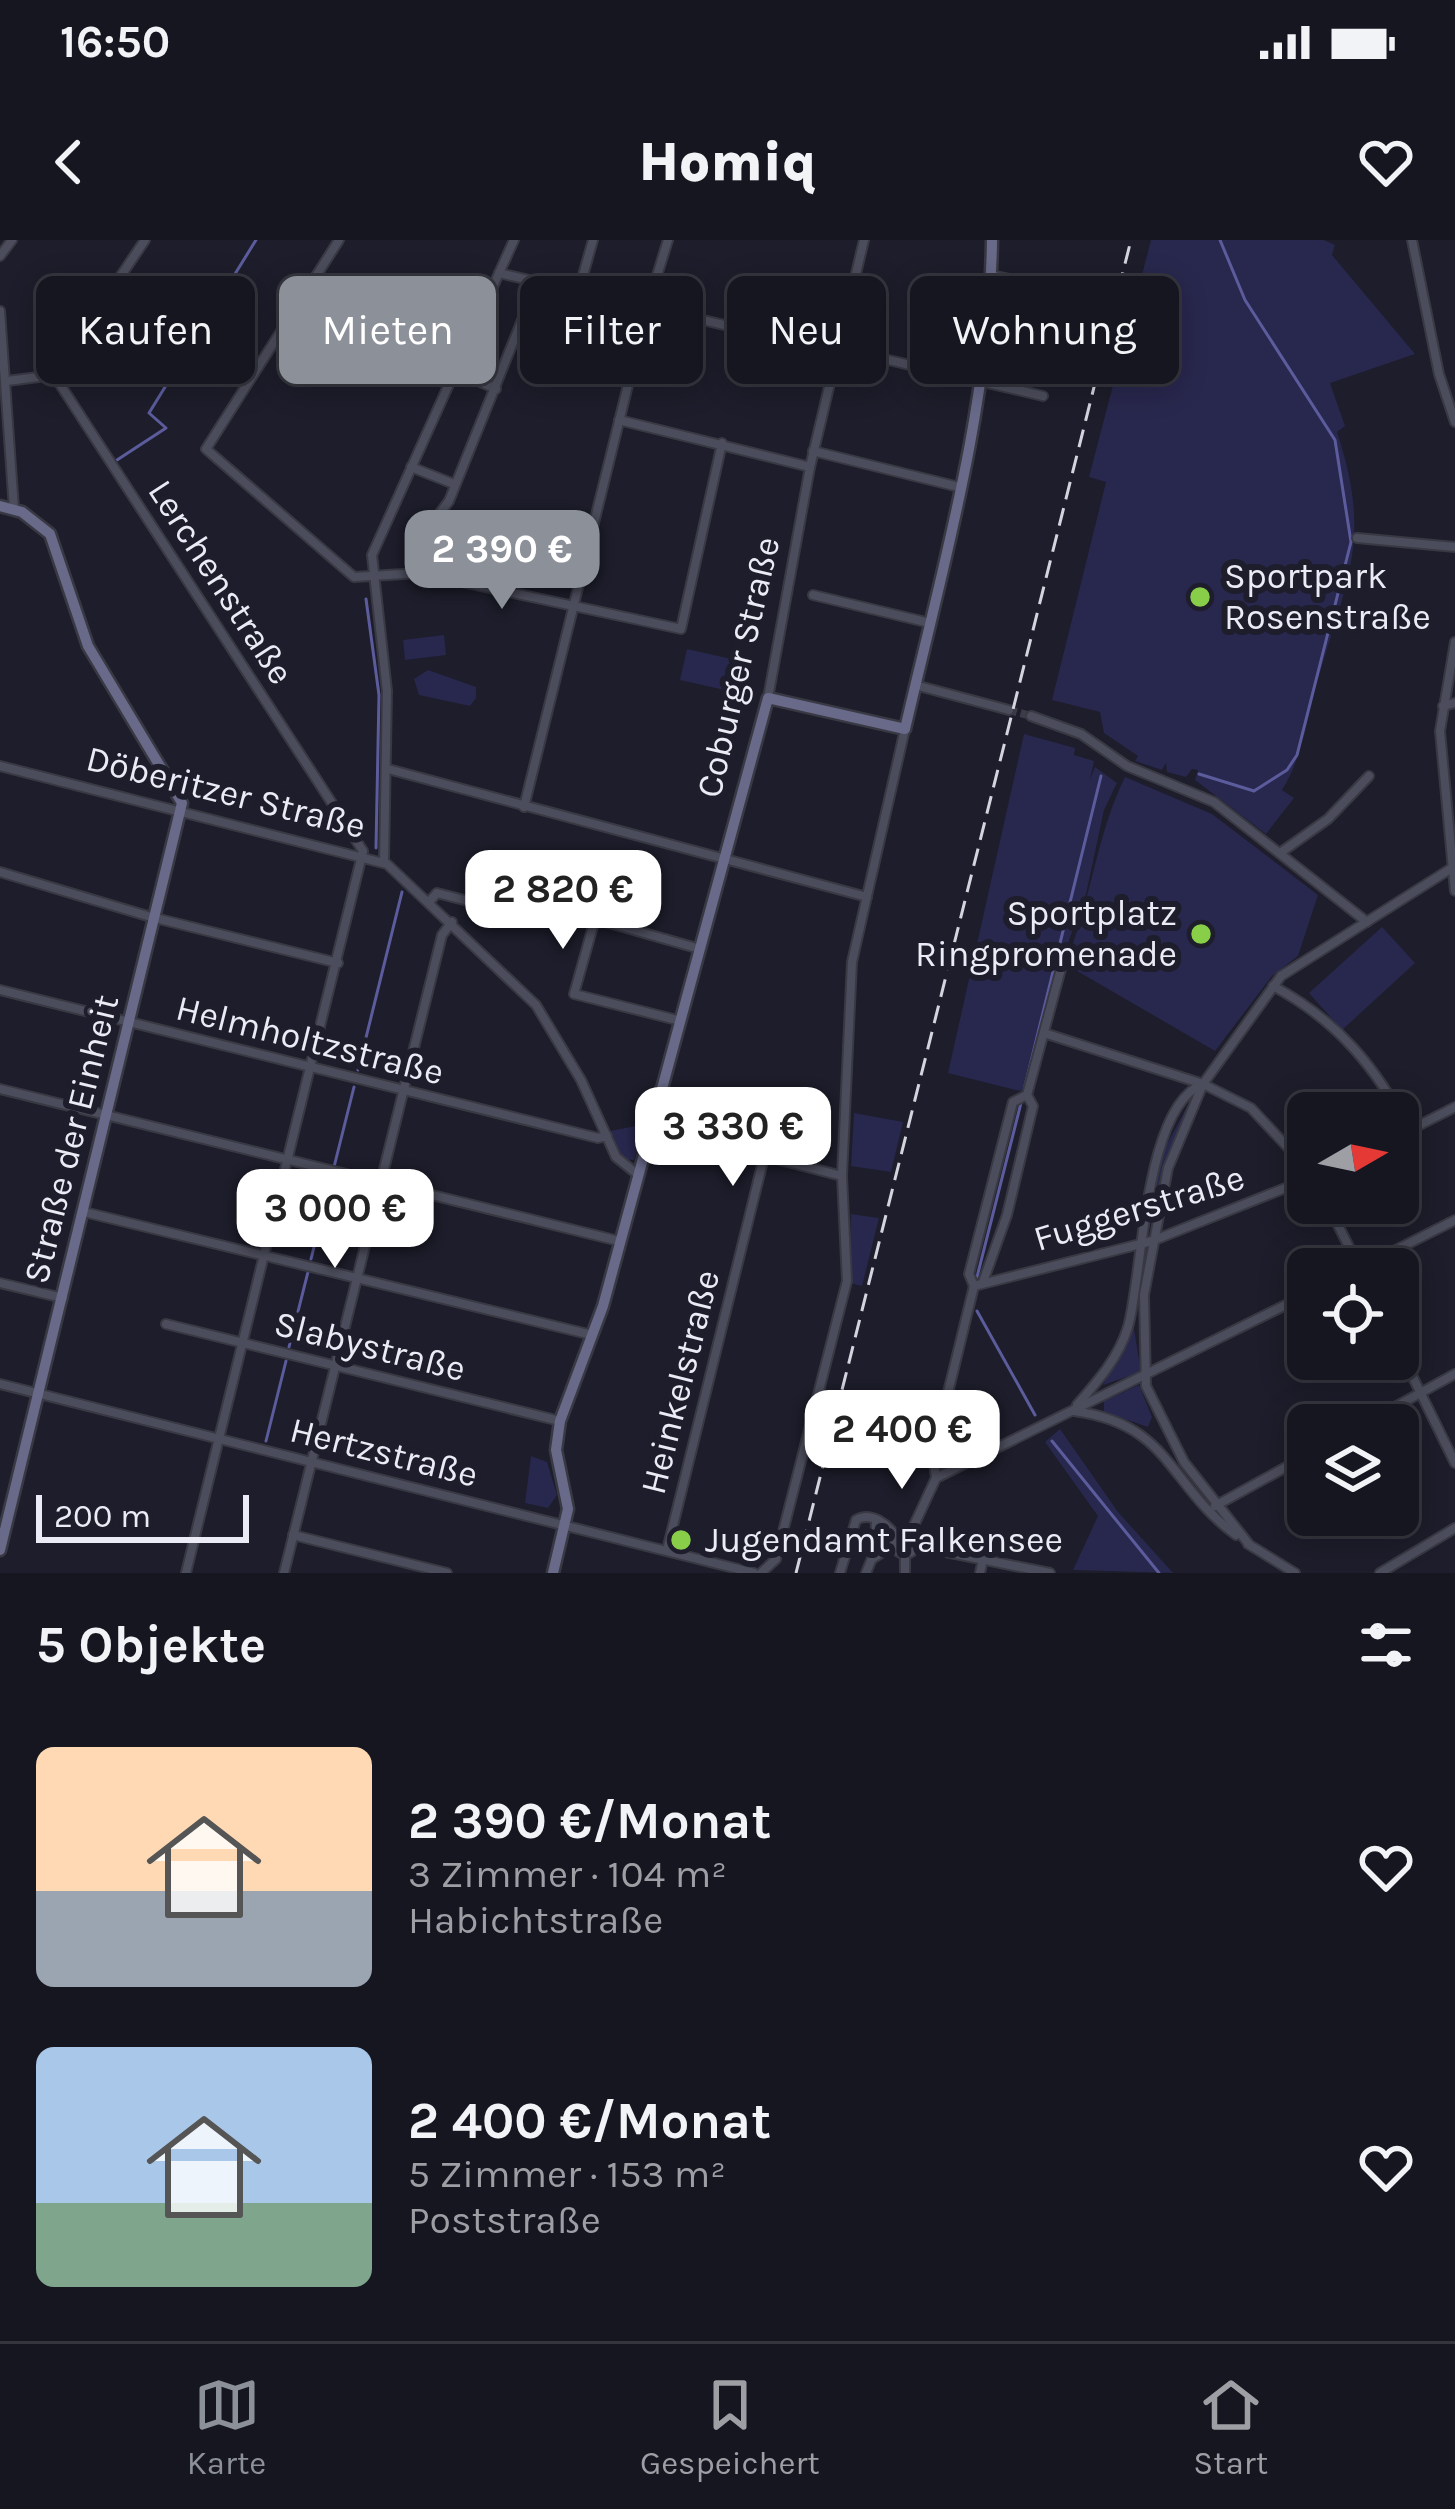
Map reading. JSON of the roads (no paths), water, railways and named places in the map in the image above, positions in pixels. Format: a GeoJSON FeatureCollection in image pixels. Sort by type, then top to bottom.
{"type":"FeatureCollection","features":[{"type":"Feature","properties":{"kind":"street"},"geometry":{"type":"LineString","coordinates":[[0,256],[12,240]]}},
{"type":"Feature","properties":{"kind":"street"},"geometry":{"type":"LineString","coordinates":[[121,276],[145,240]]}},
{"type":"Feature","properties":{"kind":"street"},"geometry":{"type":"LineString","coordinates":[[339,240],[206,449],[355,577],[420,573],[681,629],[722,443]]}},
{"type":"Feature","properties":{"kind":"street"},"geometry":{"type":"LineString","coordinates":[[496,279],[514,240]]}},
{"type":"Feature","properties":{"kind":"street"},"geometry":{"type":"LineString","coordinates":[[583,276],[593,240]]}},
{"type":"Feature","properties":{"kind":"street"},"geometry":{"type":"LineString","coordinates":[[656,276],[668,240]]}},
{"type":"Feature","properties":{"kind":"street","name":"Coburger Straße"},"geometry":{"type":"LineString","coordinates":[[855,276],[864,240]]}},
{"type":"Feature","properties":{"kind":"street"},"geometry":{"type":"LineString","coordinates":[[992,240],[991,275],[996,276]]}},
{"type":"Feature","properties":{"kind":"street"},"geometry":{"type":"LineString","coordinates":[[1412,240],[1439,374],[1455,422]]}},
{"type":"Feature","properties":{"kind":"street"},"geometry":{"type":"LineString","coordinates":[[499,273],[520,279]]}},
{"type":"Feature","properties":{"kind":"street"},"geometry":{"type":"LineString","coordinates":[[0,311],[14,509]]}},
{"type":"Feature","properties":{"kind":"street"},"geometry":{"type":"LineString","coordinates":[[420,573],[430,526],[449,501],[520,328]]}},
{"type":"Feature","properties":{"kind":"street"},"geometry":{"type":"LineString","coordinates":[[7,381],[36,377]]}},
{"type":"Feature","properties":{"kind":"street","name":"Lerchenstraße"},"geometry":{"type":"LineString","coordinates":[[60,384],[363,851],[361,860]]}},
{"type":"Feature","properties":{"kind":"street"},"geometry":{"type":"LineString","coordinates":[[384,862],[387,691],[370,575],[375,548],[448,384]]}},
{"type":"Feature","properties":{"kind":"street"},"geometry":{"type":"LineString","coordinates":[[485,384],[496,389]]}},
{"type":"Feature","properties":{"kind":"street"},"geometry":{"type":"LineString","coordinates":[[524,807],[577,606],[628,384]]}},
{"type":"Feature","properties":{"kind":"street","name":"Coburger Straße"},"geometry":{"type":"LineString","coordinates":[[637,1174],[768,698],[829,384]]}},
{"type":"Feature","properties":{"kind":"street"},"geometry":{"type":"LineString","coordinates":[[758,1573],[776,1559],[847,1281],[842,1176],[852,962],[930,623],[977,384]]}},
{"type":"Feature","properties":{"kind":"street"},"geometry":{"type":"LineString","coordinates":[[994,384],[1043,396]]}},
{"type":"Feature","properties":{"kind":"street"},"geometry":{"type":"LineString","coordinates":[[619,420],[810,466]]}},
{"type":"Feature","properties":{"kind":"street"},"geometry":{"type":"LineString","coordinates":[[813,452],[958,487]]}},
{"type":"Feature","properties":{"kind":"street"},"geometry":{"type":"LineString","coordinates":[[412,467],[454,484]]}},
{"type":"Feature","properties":{"kind":"street"},"geometry":{"type":"LineString","coordinates":[[0,506],[14,509],[50,534],[88,646],[180,794],[182,812]]}},
{"type":"Feature","properties":{"kind":"street"},"geometry":{"type":"LineString","coordinates":[[1357,538],[1455,548]]}},
{"type":"Feature","properties":{"kind":"street"},"geometry":{"type":"LineString","coordinates":[[813,595],[930,623]]}},
{"type":"Feature","properties":{"kind":"street"},"geometry":{"type":"LineString","coordinates":[[1455,642],[1443,706],[1442,796],[1455,891]]}},
{"type":"Feature","properties":{"kind":"street"},"geometry":{"type":"LineString","coordinates":[[915,685],[1009,710]]}},
{"type":"Feature","properties":{"kind":"street"},"geometry":{"type":"LineString","coordinates":[[768,698],[905,729]]}},
{"type":"Feature","properties":{"kind":"street"},"geometry":{"type":"LineString","coordinates":[[1443,706],[1455,703]]}},
{"type":"Feature","properties":{"kind":"street"},"geometry":{"type":"LineString","coordinates":[[1031,716],[1081,734],[1146,775],[1194,790],[1367,922]]}},
{"type":"Feature","properties":{"kind":"street","name":"Döberitzer Straße"},"geometry":{"type":"LineString","coordinates":[[0,766],[361,860],[384,862],[452,922],[543,1015],[620,1162],[637,1174]]}},
{"type":"Feature","properties":{"kind":"street"},"geometry":{"type":"LineString","coordinates":[[388,770],[867,897]]}},
{"type":"Feature","properties":{"kind":"street"},"geometry":{"type":"LineString","coordinates":[[1280,853],[1328,819],[1369,776]]}},
{"type":"Feature","properties":{"kind":"street","name":"Straße der Einheit"},"geometry":{"type":"LineString","coordinates":[[0,1550],[182,812]]}},
{"type":"Feature","properties":{"kind":"street"},"geometry":{"type":"LineString","coordinates":[[186,1573],[361,860]]}},
{"type":"Feature","properties":{"kind":"street"},"geometry":{"type":"LineString","coordinates":[[1248,1544],[1161,1424],[1144,1376],[1143,1324],[1152,1241],[1168,1168],[1203,1084],[1273,986],[1453,867]]}},
{"type":"Feature","properties":{"kind":"street"},"geometry":{"type":"LineString","coordinates":[[0,872],[157,918],[338,963]]}},
{"type":"Feature","properties":{"kind":"street"},"geometry":{"type":"LineString","coordinates":[[429,902],[437,893],[554,922],[557,909]]}},
{"type":"Feature","properties":{"kind":"street"},"geometry":{"type":"LineString","coordinates":[[681,1021],[574,994],[595,920],[700,949]]}},
{"type":"Feature","properties":{"kind":"street"},"geometry":{"type":"LineString","coordinates":[[284,1573],[442,935],[452,922]]}},
{"type":"Feature","properties":{"kind":"street"},"geometry":{"type":"LineString","coordinates":[[979,1284],[970,1274],[1013,1102],[1027,1095],[1062,965]]}},
{"type":"Feature","properties":{"kind":"street"},"geometry":{"type":"LineString","coordinates":[[1273,986],[1319,1014],[1360,1052],[1385,1092]]}},
{"type":"Feature","properties":{"kind":"street","name":"Helmholtzstraße"},"geometry":{"type":"LineString","coordinates":[[0,990],[598,1138],[608,1136]]}},
{"type":"Feature","properties":{"kind":"street"},"geometry":{"type":"LineString","coordinates":[[1047,1034],[1203,1084],[1251,1108],[1287,1147]]}},
{"type":"Feature","properties":{"kind":"street"},"geometry":{"type":"LineString","coordinates":[[1072,1411],[1102,1376],[1128,1325],[1138,1245],[1168,1131],[1184,1096],[1203,1084]]}},
{"type":"Feature","properties":{"kind":"street"},"geometry":{"type":"LineString","coordinates":[[0,1089],[619,1241]]}},
{"type":"Feature","properties":{"kind":"street"},"geometry":{"type":"LineString","coordinates":[[872,1559],[910,1534],[936,1478],[934,1454],[979,1284],[1034,1106],[1027,1095]]}},
{"type":"Feature","properties":{"kind":"street"},"geometry":{"type":"LineString","coordinates":[[1419,1126],[1455,1107]]}},
{"type":"Feature","properties":{"kind":"street"},"geometry":{"type":"LineString","coordinates":[[653,1127],[842,1176]]}},
{"type":"Feature","properties":{"kind":"street","name":"Heinkelstraße"},"geometry":{"type":"LineString","coordinates":[[667,1550],[764,1157]]}},
{"type":"Feature","properties":{"kind":"street"},"geometry":{"type":"LineString","coordinates":[[553,1573],[568,1498],[556,1450],[560,1420],[594,1335],[637,1174]]}},
{"type":"Feature","properties":{"kind":"street","name":"Fuggerstraße"},"geometry":{"type":"LineString","coordinates":[[979,1284],[1152,1241],[1287,1187]]}},
{"type":"Feature","properties":{"kind":"street"},"geometry":{"type":"LineString","coordinates":[[84,1212],[266,1252],[594,1335]]}},
{"type":"Feature","properties":{"kind":"street"},"geometry":{"type":"LineString","coordinates":[[1400,1248],[1455,1220]]}},
{"type":"Feature","properties":{"kind":"street"},"geometry":{"type":"LineString","coordinates":[[0,1282],[63,1298]]}},
{"type":"Feature","properties":{"kind":"street"},"geometry":{"type":"LineString","coordinates":[[936,1478],[1287,1304]]}},
{"type":"Feature","properties":{"kind":"street","name":"Slabystraße"},"geometry":{"type":"LineString","coordinates":[[166,1324],[560,1420]]}},
{"type":"Feature","properties":{"kind":"street"},"geometry":{"type":"LineString","coordinates":[[1128,1325],[1143,1324]]}},
{"type":"Feature","properties":{"kind":"street"},"geometry":{"type":"LineString","coordinates":[[1400,1404],[1455,1374]]}},
{"type":"Feature","properties":{"kind":"street"},"geometry":{"type":"LineString","coordinates":[[1414,1380],[1455,1463]]}},
{"type":"Feature","properties":{"kind":"street","name":"Hertzstraße"},"geometry":{"type":"LineString","coordinates":[[0,1384],[758,1573]]}},
{"type":"Feature","properties":{"kind":"street"},"geometry":{"type":"LineString","coordinates":[[1072,1411],[1096,1414],[1146,1436],[1204,1512],[1295,1573]]}},
{"type":"Feature","properties":{"kind":"street"},"geometry":{"type":"LineString","coordinates":[[1146,1436],[1161,1424]]}},
{"type":"Feature","properties":{"kind":"street"},"geometry":{"type":"LineString","coordinates":[[1204,1512],[1287,1466]]}},
{"type":"Feature","properties":{"kind":"street"},"geometry":{"type":"LineString","coordinates":[[840,1573],[856,1520],[876,1520],[895,1540],[905,1554],[904,1573]]}},
{"type":"Feature","properties":{"kind":"street"},"geometry":{"type":"LineString","coordinates":[[866,1573],[876,1520]]}},
{"type":"Feature","properties":{"kind":"street"},"geometry":{"type":"LineString","coordinates":[[1380,1573],[1455,1528]]}},
{"type":"Feature","properties":{"kind":"street"},"geometry":{"type":"LineString","coordinates":[[910,1534],[916,1546]]}},
{"type":"Feature","properties":{"kind":"street"},"geometry":{"type":"LineString","coordinates":[[293,1535],[447,1573]]}},
{"type":"Feature","properties":{"kind":"street"},"geometry":{"type":"LineString","coordinates":[[905,1554],[916,1546],[1050,1573]]}},
{"type":"Feature","properties":{"kind":"street"},"geometry":{"type":"LineString","coordinates":[[980,1573],[982,1559]]}},
{"type":"Feature","properties":{"kind":"waterway"},"geometry":{"type":"LineString","coordinates":[[117,460],[166,428],[149,413],[256,240]]}},
{"type":"Feature","properties":{"kind":"waterway"},"geometry":{"type":"LineString","coordinates":[[1199,774],[1254,791],[1287,770],[1297,755],[1351,542],[1335,440],[1245,300],[1220,240]]}},
{"type":"Feature","properties":{"kind":"waterway"},"geometry":{"type":"LineString","coordinates":[[366,599],[379,695],[376,848]]}},
{"type":"Feature","properties":{"kind":"waterway"},"geometry":{"type":"LineString","coordinates":[[1025,1086],[1101,776]]}},
{"type":"Feature","properties":{"kind":"waterway"},"geometry":{"type":"LineString","coordinates":[[358,1070],[402,892]]}},
{"type":"Feature","properties":{"kind":"waterway"},"geometry":{"type":"LineString","coordinates":[[334,1167],[354,1087]]}},
{"type":"Feature","properties":{"kind":"waterway"},"geometry":{"type":"LineString","coordinates":[[977,1277],[1021,1103]]}},
{"type":"Feature","properties":{"kind":"waterway"},"geometry":{"type":"LineString","coordinates":[[311,1259],[331,1180]]}},
{"type":"Feature","properties":{"kind":"waterway"},"geometry":{"type":"LineString","coordinates":[[289,1347],[308,1272]]}},
{"type":"Feature","properties":{"kind":"waterway"},"geometry":{"type":"LineString","coordinates":[[977,1311],[1035,1415]]}},
{"type":"Feature","properties":{"kind":"waterway"},"geometry":{"type":"LineString","coordinates":[[266,1441],[286,1361]]}},
{"type":"Feature","properties":{"kind":"waterway"},"geometry":{"type":"LineString","coordinates":[[1052,1441],[1159,1573]]}},
{"type":"Feature","properties":{"kind":"tunnel"},"geometry":{"type":"LineString","coordinates":[[1009,710],[1031,716]]}},
{"type":"Feature","properties":{"kind":"railway"},"geometry":{"type":"LineString","coordinates":[[796,1573],[1131,240]]}},
{"type":"Feature","properties":{"kind":"place","name":"Sportpark Rosenstraße"},"geometry":{"type":"Point","coordinates":[1200,597]}},
{"type":"Feature","properties":{"kind":"place","name":"Sportplatz Ringpromenade"},"geometry":{"type":"Point","coordinates":[1201,934]}},
{"type":"Feature","properties":{"kind":"place","name":"Jugendamt Falkensee"},"geometry":{"type":"Point","coordinates":[681,1540]}}]}
